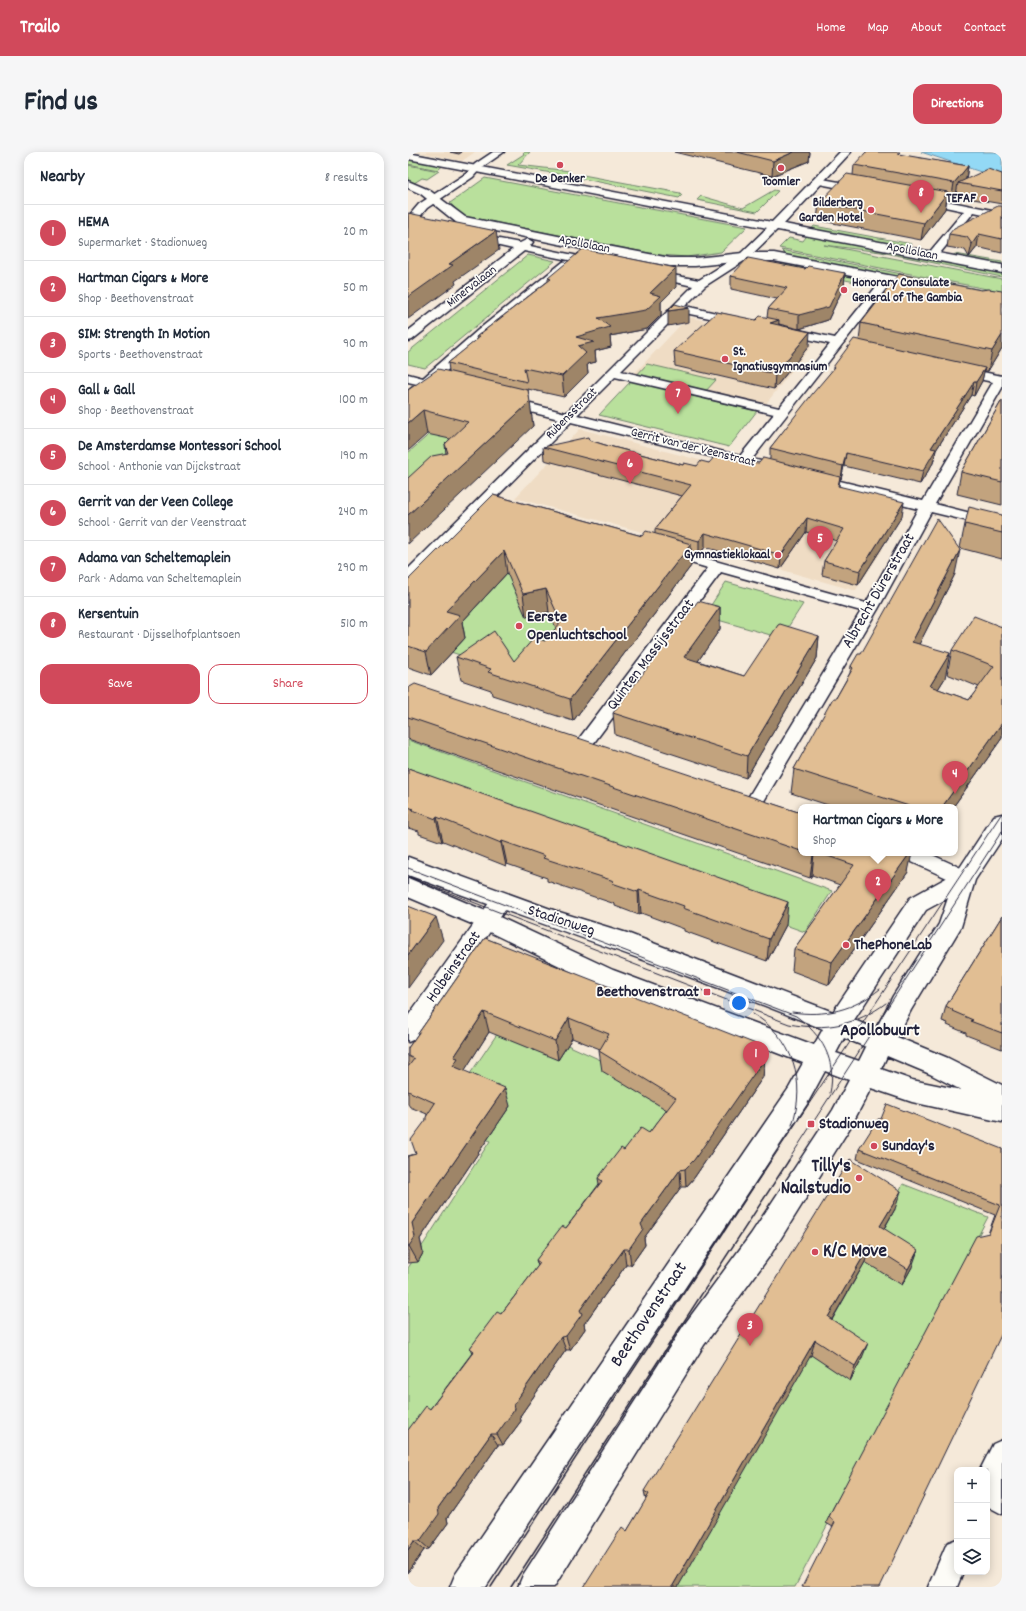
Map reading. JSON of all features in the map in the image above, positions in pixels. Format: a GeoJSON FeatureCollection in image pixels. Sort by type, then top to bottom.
{"type":"FeatureCollection","features":[{"type":"Feature","properties":{"kind":"street"},"geometry":{"type":"LineString","coordinates":[[411,225],[423,206],[470,175],[474,169],[499,152]]}},
{"type":"Feature","properties":{"kind":"street"},"geometry":{"type":"LineString","coordinates":[[743,257],[846,152]]}},
{"type":"Feature","properties":{"kind":"street","name":"Apollolaan"},"geometry":{"type":"LineString","coordinates":[[408,156],[1002,269]]}},
{"type":"Feature","properties":{"kind":"street"},"geometry":{"type":"LineString","coordinates":[[818,181],[874,191]]}},
{"type":"Feature","properties":{"kind":"street","name":"Apollolaan"},"geometry":{"type":"LineString","coordinates":[[408,184],[421,190],[461,220],[597,248],[670,262],[695,262],[743,257],[774,257],[933,288]]}},
{"type":"Feature","properties":{"kind":"street"},"geometry":{"type":"LineString","coordinates":[[912,198],[972,208],[1002,215]]}},
{"type":"Feature","properties":{"kind":"street"},"geometry":{"type":"LineString","coordinates":[[932,256],[972,208]]}},
{"type":"Feature","properties":{"kind":"street","name":"Apollolaan"},"geometry":{"type":"LineString","coordinates":[[462,235],[612,266]]}},
{"type":"Feature","properties":{"kind":"street","name":"Minervalaan"},"geometry":{"type":"LineString","coordinates":[[408,337],[522,247],[535,235]]}},
{"type":"Feature","properties":{"kind":"street"},"geometry":{"type":"LineString","coordinates":[[408,398],[482,334],[579,254],[597,248]]}},
{"type":"Feature","properties":{"kind":"street","name":"Rubensstraat"},"geometry":{"type":"LineString","coordinates":[[408,578],[701,284],[743,257]]}},
{"type":"Feature","properties":{"kind":"street"},"geometry":{"type":"LineString","coordinates":[[643,272],[701,284]]}},
{"type":"Feature","properties":{"kind":"street"},"geometry":{"type":"LineString","coordinates":[[743,461],[888,279]]}},
{"type":"Feature","properties":{"kind":"street"},"geometry":{"type":"LineString","coordinates":[[678,308],[753,324]]}},
{"type":"Feature","properties":{"kind":"street"},"geometry":{"type":"LineString","coordinates":[[776,329],[850,347]]}},
{"type":"Feature","properties":{"kind":"street"},"geometry":{"type":"LineString","coordinates":[[940,367],[1001,380]]}},
{"type":"Feature","properties":{"kind":"street"},"geometry":{"type":"LineString","coordinates":[[612,373],[781,412]]}},
{"type":"Feature","properties":{"kind":"street"},"geometry":{"type":"LineString","coordinates":[[408,378],[456,390]]}},
{"type":"Feature","properties":{"kind":"street","name":"Albrecht Dürerstraat"},"geometry":{"type":"LineString","coordinates":[[754,801],[870,609],[927,506],[1001,380]]}},
{"type":"Feature","properties":{"kind":"street","name":"Gerrit van der Veenstraat"},"geometry":{"type":"LineString","coordinates":[[494,399],[789,472]]}},
{"type":"Feature","properties":{"kind":"street"},"geometry":{"type":"LineString","coordinates":[[804,476],[1002,525]]}},
{"type":"Feature","properties":{"kind":"street"},"geometry":{"type":"LineString","coordinates":[[484,502],[499,506]]}},
{"type":"Feature","properties":{"kind":"street"},"geometry":{"type":"LineString","coordinates":[[650,547],[870,609]]}},
{"type":"Feature","properties":{"kind":"street","name":"Quinten Massijsstraat"},"geometry":{"type":"LineString","coordinates":[[584,744],[718,566]]}},
{"type":"Feature","properties":{"kind":"street","name":"Beethovenstraat"},"geometry":{"type":"LineString","coordinates":[[535,1587],[694,1335],[766,1237],[842,1118],[902,1002],[950,927],[965,878],[1002,822]]}},
{"type":"Feature","properties":{"kind":"street"},"geometry":{"type":"LineString","coordinates":[[917,856],[965,878]]}},
{"type":"Feature","properties":{"kind":"street","name":"Stadionweg"},"geometry":{"type":"LineString","coordinates":[[408,866],[501,901],[627,943],[939,1066],[1002,1098]]}},
{"type":"Feature","properties":{"kind":"street","name":"Beethovenstraat"},"geometry":{"type":"LineString","coordinates":[[467,1587],[794,1102],[870,974],[918,904],[965,878]]}},
{"type":"Feature","properties":{"kind":"street","name":"Stadionweg"},"geometry":{"type":"LineString","coordinates":[[408,887],[606,976],[820,1058],[912,1091],[1002,1110]]}},
{"type":"Feature","properties":{"kind":"street","name":"Holbeinstraat"},"geometry":{"type":"LineString","coordinates":[[408,1032],[501,901]]}},
{"type":"Feature","properties":{"kind":"street"},"geometry":{"type":"LineString","coordinates":[[990,1479],[1002,1453]]}},
{"type":"Feature","properties":{"kind":"street"},"geometry":{"type":"LineString","coordinates":[[990,1492],[1002,1500]]}},
{"type":"Feature","properties":{"kind":"street"},"geometry":{"type":"LineString","coordinates":[[942,1587],[954,1560]]}},
{"type":"Feature","properties":{"kind":"shaded area"},"geometry":{"type":"Polygon","coordinates":[[[418,152],[475,152],[462,161],[418,152]]]}},
{"type":"Feature","properties":{"kind":"shaded area","name":"St. Ignatiusgymnasium"},"geometry":{"type":"Polygon","coordinates":[[[688,317],[813,344],[765,405],[633,375],[688,317]]]}},
{"type":"Feature","properties":{"kind":"shaded area"},"geometry":{"type":"Polygon","coordinates":[[[580,429],[742,471],[687,544],[515,498],[580,429]]]}},
{"type":"Feature","properties":{"kind":"shaded area"},"geometry":{"type":"Polygon","coordinates":[[[787,527],[826,534],[883,549],[856,590],[853,590],[761,564],[787,527]]]}},
{"type":"Feature","properties":{"kind":"green space"},"geometry":{"type":"Polygon","coordinates":[[[408,152],[449,160],[438,170],[408,164],[408,152]]]}},
{"type":"Feature","properties":{"kind":"green space"},"geometry":{"type":"Polygon","coordinates":[[[524,152],[530,152],[518,165],[570,171],[568,174],[563,175],[507,165],[524,154],[524,152]]]}},
{"type":"Feature","properties":{"kind":"green space"},"geometry":{"type":"Polygon","coordinates":[[[408,165],[439,171],[427,179],[422,178],[408,187],[408,165]]]}},
{"type":"Feature","properties":{"kind":"green space"},"geometry":{"type":"Polygon","coordinates":[[[583,175],[680,193],[682,195],[679,198],[579,178],[583,175]]]}},
{"type":"Feature","properties":{"kind":"green space"},"geometry":{"type":"Polygon","coordinates":[[[485,178],[747,227],[721,252],[687,257],[659,255],[463,216],[450,203],[485,178]]]}},
{"type":"Feature","properties":{"kind":"green space"},"geometry":{"type":"Polygon","coordinates":[[[774,190],[778,191],[757,212],[697,200],[701,196],[743,208],[774,190]]]}},
{"type":"Feature","properties":{"kind":"green space"},"geometry":{"type":"Polygon","coordinates":[[[814,226],[912,244],[908,253],[946,261],[955,254],[1002,262],[1002,277],[881,252],[824,245],[1002,279],[1002,292],[779,248],[789,238],[803,241],[814,226]]]}},
{"type":"Feature","properties":{"kind":"green space"},"geometry":{"type":"Polygon","coordinates":[[[781,250],[1002,294],[876,277],[871,285],[778,267],[790,259],[781,250]]]}},
{"type":"Feature","properties":{"kind":"green space"},"geometry":{"type":"Polygon","coordinates":[[[528,255],[555,261],[425,368],[408,364],[408,352],[528,255]]]}},
{"type":"Feature","properties":{"kind":"green space"},"geometry":{"type":"Polygon","coordinates":[[[647,364],[716,380],[704,393],[634,378],[647,364]]]}},
{"type":"Feature","properties":{"kind":"green space"},"geometry":{"type":"Polygon","coordinates":[[[631,381],[757,411],[729,447],[599,415],[631,381]]]}},
{"type":"Feature","properties":{"kind":"green space"},"geometry":{"type":"Polygon","coordinates":[[[443,422],[484,433],[408,503],[408,453],[443,422]]]}},
{"type":"Feature","properties":{"kind":"green space"},"geometry":{"type":"Polygon","coordinates":[[[509,548],[637,585],[555,686],[420,642],[509,548]]]}},
{"type":"Feature","properties":{"kind":"green space"},"geometry":{"type":"Polygon","coordinates":[[[726,582],[803,604],[781,638],[704,616],[726,582]]]}},
{"type":"Feature","properties":{"kind":"green space"},"geometry":{"type":"Polygon","coordinates":[[[408,740],[832,891],[805,932],[408,790],[408,740]]]}},
{"type":"Feature","properties":{"kind":"green space"},"geometry":{"type":"Polygon","coordinates":[[[508,1018],[680,1096],[408,1473],[408,1268],[490,1141],[469,1131],[459,1090],[508,1018]]]}},
{"type":"Feature","properties":{"kind":"green space"},"geometry":{"type":"Polygon","coordinates":[[[903,1184],[988,1217],[795,1587],[674,1587],[903,1184]]]}},
{"type":"Feature","properties":{"kind":"water"},"geometry":{"type":"Polygon","coordinates":[[[921,152],[995,152],[1002,154],[1002,179],[921,152]]]}},
{"type":"Feature","properties":{"kind":"building"},"geometry":{"type":"Polygon","coordinates":[[[737,152],[794,152],[773,161],[737,152]]]}},
{"type":"Feature","properties":{"kind":"building"},"geometry":{"type":"Polygon","coordinates":[[[866,152],[900,152],[898,154],[968,166],[954,183],[854,165],[866,152]]]}},
{"type":"Feature","properties":{"kind":"building"},"geometry":{"type":"Polygon","coordinates":[[[988,169],[1002,174],[1002,191],[958,183],[988,169]]]}},
{"type":"Feature","properties":{"kind":"building"},"geometry":{"type":"Polygon","coordinates":[[[847,174],[948,192],[924,223],[819,203],[847,174]]]}},
{"type":"Feature","properties":{"kind":"building"},"geometry":{"type":"Polygon","coordinates":[[[998,206],[1002,206],[1002,239],[979,234],[972,244],[967,237],[949,234],[954,228],[998,206]]]}},
{"type":"Feature","properties":{"kind":"building"},"geometry":{"type":"Polygon","coordinates":[[[408,213],[496,231],[449,264],[453,265],[408,297],[408,213]]]}},
{"type":"Feature","properties":{"kind":"building"},"geometry":{"type":"Polygon","coordinates":[[[583,249],[676,268],[650,293],[661,296],[646,310],[598,318],[610,327],[576,337],[594,342],[578,346],[586,353],[562,376],[524,368],[527,382],[448,363],[480,337],[476,337],[551,279],[548,278],[583,249]]]}},
{"type":"Feature","properties":{"kind":"building"},"geometry":{"type":"Polygon","coordinates":[[[748,258],[805,269],[808,266],[845,273],[829,307],[799,315],[768,309],[787,288],[731,276],[748,258]]]}},
{"type":"Feature","properties":{"kind":"building"},"geometry":{"type":"Polygon","coordinates":[[[899,274],[981,290],[989,289],[1002,291],[1002,335],[992,351],[861,323],[899,274]]]}},
{"type":"Feature","properties":{"kind":"building"},"geometry":{"type":"Polygon","coordinates":[[[675,304],[689,308],[668,311],[675,304]]]}},
{"type":"Feature","properties":{"kind":"building"},"geometry":{"type":"Polygon","coordinates":[[[717,312],[756,320],[760,316],[779,320],[770,323],[810,332],[775,374],[674,351],[717,312]]]}},
{"type":"Feature","properties":{"kind":"building"},"geometry":{"type":"Polygon","coordinates":[[[854,339],[985,368],[976,382],[974,382],[931,448],[936,449],[923,471],[846,453],[843,466],[770,448],[835,367],[833,367],[854,339]]]}},
{"type":"Feature","properties":{"kind":"building"},"geometry":{"type":"Polygon","coordinates":[[[438,369],[528,390],[530,402],[408,515],[408,478],[432,456],[448,453],[445,444],[468,422],[423,410],[408,423],[408,390],[438,369]]]}},
{"type":"Feature","properties":{"kind":"building"},"geometry":{"type":"Polygon","coordinates":[[[1002,400],[1002,482],[961,472],[1002,400]]]}},
{"type":"Feature","properties":{"kind":"building"},"geometry":{"type":"Polygon","coordinates":[[[588,437],[589,440],[605,445],[683,465],[684,463],[697,466],[701,461],[709,463],[716,455],[744,462],[759,463],[763,458],[840,477],[838,486],[904,502],[860,571],[824,561],[844,529],[807,518],[781,555],[705,533],[699,541],[655,529],[691,485],[543,447],[588,437]]]}},
{"type":"Feature","properties":{"kind":"building"},"geometry":{"type":"Polygon","coordinates":[[[493,495],[642,536],[646,531],[691,544],[570,699],[488,672],[491,669],[456,657],[494,631],[514,661],[534,638],[545,641],[561,622],[546,589],[523,594],[504,551],[446,611],[460,615],[426,652],[408,646],[408,580],[493,495]]]}},
{"type":"Feature","properties":{"kind":"building"},"geometry":{"type":"Polygon","coordinates":[[[969,507],[1002,515],[1002,533],[965,524],[969,507]]]}},
{"type":"Feature","properties":{"kind":"building"},"geometry":{"type":"Polygon","coordinates":[[[937,518],[960,550],[912,642],[950,653],[930,686],[969,700],[994,666],[952,650],[974,616],[1002,627],[1002,723],[944,804],[903,804],[794,769],[833,698],[836,698],[853,668],[851,666],[858,654],[861,654],[937,518]]]}},
{"type":"Feature","properties":{"kind":"building"},"geometry":{"type":"Polygon","coordinates":[[[698,601],[720,607],[684,657],[744,676],[778,625],[780,624],[819,636],[747,756],[613,713],[698,601]]]}},
{"type":"Feature","properties":{"kind":"building"},"geometry":{"type":"Polygon","coordinates":[[[415,684],[798,812],[798,850],[408,717],[408,688],[415,684]]]}},
{"type":"Feature","properties":{"kind":"building"},"geometry":{"type":"Polygon","coordinates":[[[408,768],[788,902],[769,939],[683,908],[684,906],[639,890],[638,892],[612,883],[614,881],[543,858],[545,856],[502,841],[501,843],[437,817],[436,819],[412,810],[414,809],[408,807],[408,768]]]}},
{"type":"Feature","properties":{"kind":"building"},"geometry":{"type":"Polygon","coordinates":[[[828,856],[908,856],[832,962],[794,949],[854,865],[828,856]]]}},
{"type":"Feature","properties":{"kind":"building"},"geometry":{"type":"Polygon","coordinates":[[[408,906],[436,917],[408,955],[408,906]]]}},
{"type":"Feature","properties":{"kind":"building"},"geometry":{"type":"Polygon","coordinates":[[[1002,916],[1002,1033],[970,1021],[973,1020],[952,1011],[953,1010],[946,1006],[1002,916]]]}},
{"type":"Feature","properties":{"kind":"building"},"geometry":{"type":"Polygon","coordinates":[[[485,938],[761,1046],[765,1058],[694,1160],[685,1169],[680,1170],[641,1224],[643,1229],[629,1249],[624,1249],[580,1310],[582,1314],[566,1336],[561,1337],[514,1404],[515,1409],[497,1434],[491,1434],[438,1508],[439,1514],[420,1541],[414,1541],[408,1550],[408,1430],[426,1406],[430,1409],[453,1379],[474,1351],[470,1348],[497,1312],[501,1314],[540,1263],[536,1260],[562,1226],[566,1228],[602,1181],[598,1178],[621,1148],[624,1150],[641,1128],[649,1133],[676,1098],[599,1051],[609,1034],[569,1018],[555,1041],[484,1012],[454,1057],[458,1058],[453,1066],[505,1088],[412,1223],[415,1237],[408,1246],[408,1156],[416,1154],[411,1140],[426,1120],[426,1117],[435,1103],[408,1091],[408,1067],[414,1059],[408,1056],[408,1048],[485,938]]]}},
{"type":"Feature","properties":{"kind":"building"},"geometry":{"type":"Polygon","coordinates":[[[887,1104],[1002,1149],[1002,1333],[880,1587],[802,1587],[835,1522],[829,1517],[833,1508],[976,1236],[989,1233],[1000,1205],[859,1149],[878,1119],[881,1119],[887,1104]]]}},
{"type":"Feature","properties":{"kind":"building"},"geometry":{"type":"Polygon","coordinates":[[[850,1159],[901,1191],[880,1226],[918,1250],[908,1269],[870,1245],[828,1317],[868,1343],[855,1366],[815,1340],[672,1587],[584,1587],[622,1527],[627,1531],[649,1494],[644,1491],[850,1159]]]}},
{"type":"Feature","properties":{"kind":"tram line"},"geometry":{"type":"LineString","coordinates":[[868,1015],[1002,813]]}},
{"type":"Feature","properties":{"kind":"tram line"},"geometry":{"type":"LineString","coordinates":[[788,1161],[1002,831]]}},
{"type":"Feature","properties":{"kind":"tram line"},"geometry":{"type":"LineString","coordinates":[[408,868],[796,1016],[808,1026]]}},
{"type":"Feature","properties":{"kind":"tram line"},"geometry":{"type":"LineString","coordinates":[[408,877],[789,1024],[808,1026]]}},
{"type":"Feature","properties":{"kind":"tram line"},"geometry":{"type":"LineString","coordinates":[[792,1012],[816,1013],[839,1010],[860,1002],[880,989]]}},
{"type":"Feature","properties":{"kind":"tram line"},"geometry":{"type":"LineString","coordinates":[[868,1015],[886,1003]]}},
{"type":"Feature","properties":{"kind":"tram line"},"geometry":{"type":"LineString","coordinates":[[753,1014],[767,1024],[778,1035],[787,1048],[793,1062],[797,1077],[798,1093],[792,1125]]}},
{"type":"Feature","properties":{"kind":"tram line"},"geometry":{"type":"LineString","coordinates":[[808,1026],[840,1024],[868,1015]]}},
{"type":"Feature","properties":{"kind":"tram line"},"geometry":{"type":"LineString","coordinates":[[831,1071],[868,1015]]}},
{"type":"Feature","properties":{"kind":"tram line"},"geometry":{"type":"LineString","coordinates":[[808,1026],[820,1040],[825,1049],[831,1071]]}},
{"type":"Feature","properties":{"kind":"tram line"},"geometry":{"type":"LineString","coordinates":[[771,1161],[831,1071]]}},
{"type":"Feature","properties":{"kind":"tram line"},"geometry":{"type":"LineString","coordinates":[[830,1093],[832,1081],[831,1071]]}},
{"type":"Feature","properties":{"kind":"tram line"},"geometry":{"type":"LineString","coordinates":[[491,1587],[771,1160]]}},
{"type":"Feature","properties":{"kind":"tram line"},"geometry":{"type":"LineString","coordinates":[[511,1587],[789,1160]]}},
{"type":"Feature","properties":{"kind":"place","name":"De Denker"},"geometry":{"type":"Point","coordinates":[560,165]}},
{"type":"Feature","properties":{"kind":"place","name":"Toomler"},"geometry":{"type":"Point","coordinates":[781,168]}},
{"type":"Feature","properties":{"kind":"place","name":"TEFAF"},"geometry":{"type":"Point","coordinates":[984,199]}},
{"type":"Feature","properties":{"kind":"place","name":"Bilderberg Garden Hotel"},"geometry":{"type":"Point","coordinates":[871,210]}},
{"type":"Feature","properties":{"kind":"place","name":"Kersentuin"},"geometry":{"type":"Point","coordinates":[921,213]}},
{"type":"Feature","properties":{"kind":"place","name":"Honorary Consulate General of The Gambia"},"geometry":{"type":"Point","coordinates":[844,290]}},
{"type":"Feature","properties":{"kind":"place","name":"St. Ignatiusgymnasium"},"geometry":{"type":"Point","coordinates":[725,359]}},
{"type":"Feature","properties":{"kind":"place","name":"Adama van Scheltemaplein"},"geometry":{"type":"Point","coordinates":[678,414]}},
{"type":"Feature","properties":{"kind":"place","name":"Gerrit van der Veen College"},"geometry":{"type":"Point","coordinates":[630,484]}},
{"type":"Feature","properties":{"kind":"place","name":"Gymnastieklokaal"},"geometry":{"type":"Point","coordinates":[778,555]}},
{"type":"Feature","properties":{"kind":"place","name":"De Amsterdamse Montessori School"},"geometry":{"type":"Point","coordinates":[820,559]}},
{"type":"Feature","properties":{"kind":"place","name":"Eerste Openluchtschool"},"geometry":{"type":"Point","coordinates":[519,626]}},
{"type":"Feature","properties":{"kind":"place","name":"Gall & Gall"},"geometry":{"type":"Point","coordinates":[955,794]}},
{"type":"Feature","properties":{"kind":"place","name":"Hartman Cigars & More"},"geometry":{"type":"Point","coordinates":[878,902]}},
{"type":"Feature","properties":{"kind":"place","name":"ThePhoneLab"},"geometry":{"type":"Point","coordinates":[846,945]}},
{"type":"Feature","properties":{"kind":"place","name":"Beethovenstraat"},"geometry":{"type":"Point","coordinates":[707,992]}},
{"type":"Feature","properties":{"kind":"place","name":"HEMA"},"geometry":{"type":"Point","coordinates":[756,1074]}},
{"type":"Feature","properties":{"kind":"place","name":"Stadionweg"},"geometry":{"type":"Point","coordinates":[811,1124]}},
{"type":"Feature","properties":{"kind":"place","name":"Sunday's"},"geometry":{"type":"Point","coordinates":[874,1146]}},
{"type":"Feature","properties":{"kind":"place","name":"Tilly's Nailstudio"},"geometry":{"type":"Point","coordinates":[859,1178]}},
{"type":"Feature","properties":{"kind":"place","name":"K/C Move"},"geometry":{"type":"Point","coordinates":[815,1252]}},
{"type":"Feature","properties":{"kind":"place","name":"SIM: Strength In Motion"},"geometry":{"type":"Point","coordinates":[750,1346]}},
{"type":"Feature","properties":{"kind":"district","name":"Apollobuurt"},"geometry":{"type":"Point","coordinates":[880,1031]}}]}
